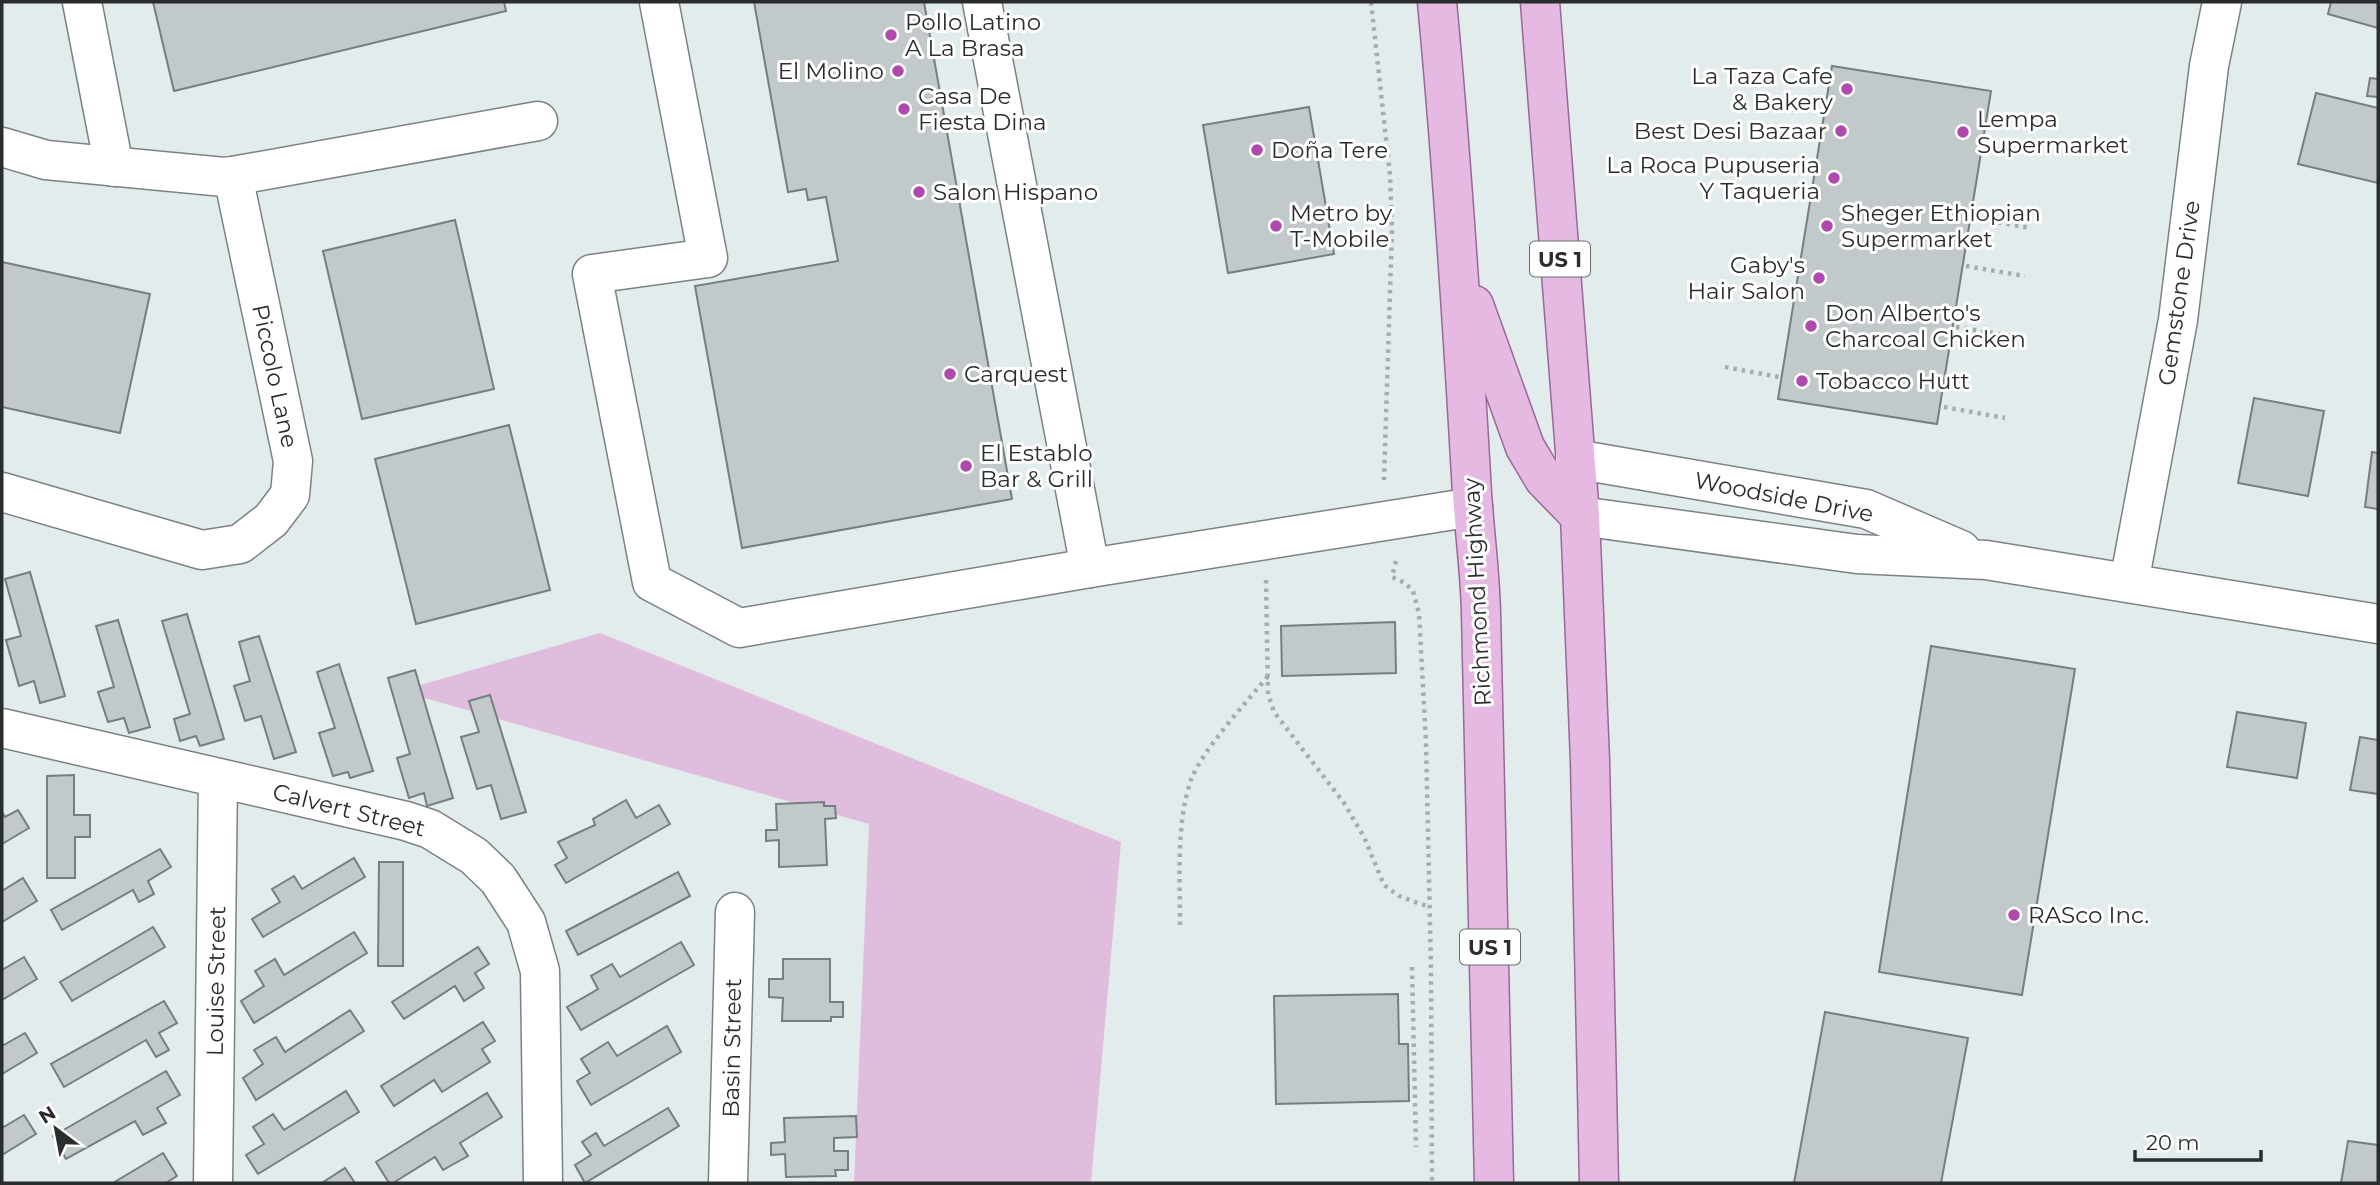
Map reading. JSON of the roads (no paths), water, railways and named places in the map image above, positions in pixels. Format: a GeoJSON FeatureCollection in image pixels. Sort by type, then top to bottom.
{"type":"FeatureCollection","features":[{"type":"Feature","properties":{"kind":"main road","name":"Richmond Highway"},"geometry":{"type":"LineString","coordinates":[[1437,2],[1452,153],[1481,610],[1490,872],[1494,1183]]}},
{"type":"Feature","properties":{"kind":"main road","name":"US 1"},"geometry":{"type":"LineString","coordinates":[[1540,2],[1580,516],[1590,761],[1599,1183]]}},
{"type":"Feature","properties":{"kind":"main road"},"geometry":{"type":"LineString","coordinates":[[1459,263],[1525,447],[1544,479],[1580,516]]}},
{"type":"Feature","properties":{"kind":"street"},"geometry":{"type":"LineString","coordinates":[[82,2],[114,167]]}},
{"type":"Feature","properties":{"kind":"street"},"geometry":{"type":"LineString","coordinates":[[659,2],[708,258],[592,275],[652,582],[739,628],[1090,568],[1473,507]]}},
{"type":"Feature","properties":{"kind":"street"},"geometry":{"type":"LineString","coordinates":[[982,2],[1090,568]]}},
{"type":"Feature","properties":{"kind":"street","name":"Gemstone Drive"},"geometry":{"type":"LineString","coordinates":[[2129,583],[2178,320],[2208,66],[2222,2]]}},
{"type":"Feature","properties":{"kind":"street"},"geometry":{"type":"LineString","coordinates":[[2,146],[46,160],[224,177],[538,121]]}},
{"type":"Feature","properties":{"kind":"street","name":"Piccolo Lane"},"geometry":{"type":"LineString","coordinates":[[2,492],[202,550],[240,544],[271,520],[290,495],[293,461],[233,176]]}},
{"type":"Feature","properties":{"kind":"street","name":"Woodside Drive"},"geometry":{"type":"LineString","coordinates":[[1575,459],[1866,509],[1986,560]]}},
{"type":"Feature","properties":{"kind":"street","name":"Woodside Drive"},"geometry":{"type":"LineString","coordinates":[[1580,516],[1857,554],[1986,560],[2378,624]]}},
{"type":"Feature","properties":{"kind":"street","name":"Calvert Street"},"geometry":{"type":"LineString","coordinates":[[2,728],[406,821],[430,829],[474,856],[498,880],[526,922],[540,971],[542,1183]]}},
{"type":"Feature","properties":{"kind":"street","name":"Louise Street"},"geometry":{"type":"LineString","coordinates":[[214,1183],[218,778]]}},
{"type":"Feature","properties":{"kind":"street","name":"Basin Street"},"geometry":{"type":"LineString","coordinates":[[728,1183],[736,912]]}},
{"type":"Feature","properties":{"kind":"place","name":"Pollo Latino A La Brasa"},"geometry":{"type":"Point","coordinates":[891,35]}},
{"type":"Feature","properties":{"kind":"place","name":"El Molino"},"geometry":{"type":"Point","coordinates":[898,71]}},
{"type":"Feature","properties":{"kind":"place","name":"La Taza Cafe & Bakery"},"geometry":{"type":"Point","coordinates":[1847,89]}},
{"type":"Feature","properties":{"kind":"place","name":"Casa De Fiesta Dina"},"geometry":{"type":"Point","coordinates":[904,109]}},
{"type":"Feature","properties":{"kind":"place","name":"Best Desi Bazaar"},"geometry":{"type":"Point","coordinates":[1841,131]}},
{"type":"Feature","properties":{"kind":"place","name":"Lempa Supermarket"},"geometry":{"type":"Point","coordinates":[1963,132]}},
{"type":"Feature","properties":{"kind":"place","name":"Doña Tere"},"geometry":{"type":"Point","coordinates":[1257,150]}},
{"type":"Feature","properties":{"kind":"place","name":"La Roca Pupuseria Y Taqueria"},"geometry":{"type":"Point","coordinates":[1834,178]}},
{"type":"Feature","properties":{"kind":"place","name":"Salon Hispano"},"geometry":{"type":"Point","coordinates":[919,192]}},
{"type":"Feature","properties":{"kind":"place","name":"Metro by T-Mobile"},"geometry":{"type":"Point","coordinates":[1276,226]}},
{"type":"Feature","properties":{"kind":"place","name":"Sheger Ethiopian Supermarket"},"geometry":{"type":"Point","coordinates":[1827,226]}},
{"type":"Feature","properties":{"kind":"place","name":"Gaby's Hair Salon"},"geometry":{"type":"Point","coordinates":[1819,278]}},
{"type":"Feature","properties":{"kind":"place","name":"Don Alberto's Charcoal Chicken"},"geometry":{"type":"Point","coordinates":[1811,326]}},
{"type":"Feature","properties":{"kind":"place","name":"Carquest"},"geometry":{"type":"Point","coordinates":[950,374]}},
{"type":"Feature","properties":{"kind":"place","name":"Tobacco Hutt"},"geometry":{"type":"Point","coordinates":[1802,381]}},
{"type":"Feature","properties":{"kind":"place","name":"El Establo Bar & Grill"},"geometry":{"type":"Point","coordinates":[966,466]}},
{"type":"Feature","properties":{"kind":"place","name":"RASco Inc."},"geometry":{"type":"Point","coordinates":[2014,915]}}]}
